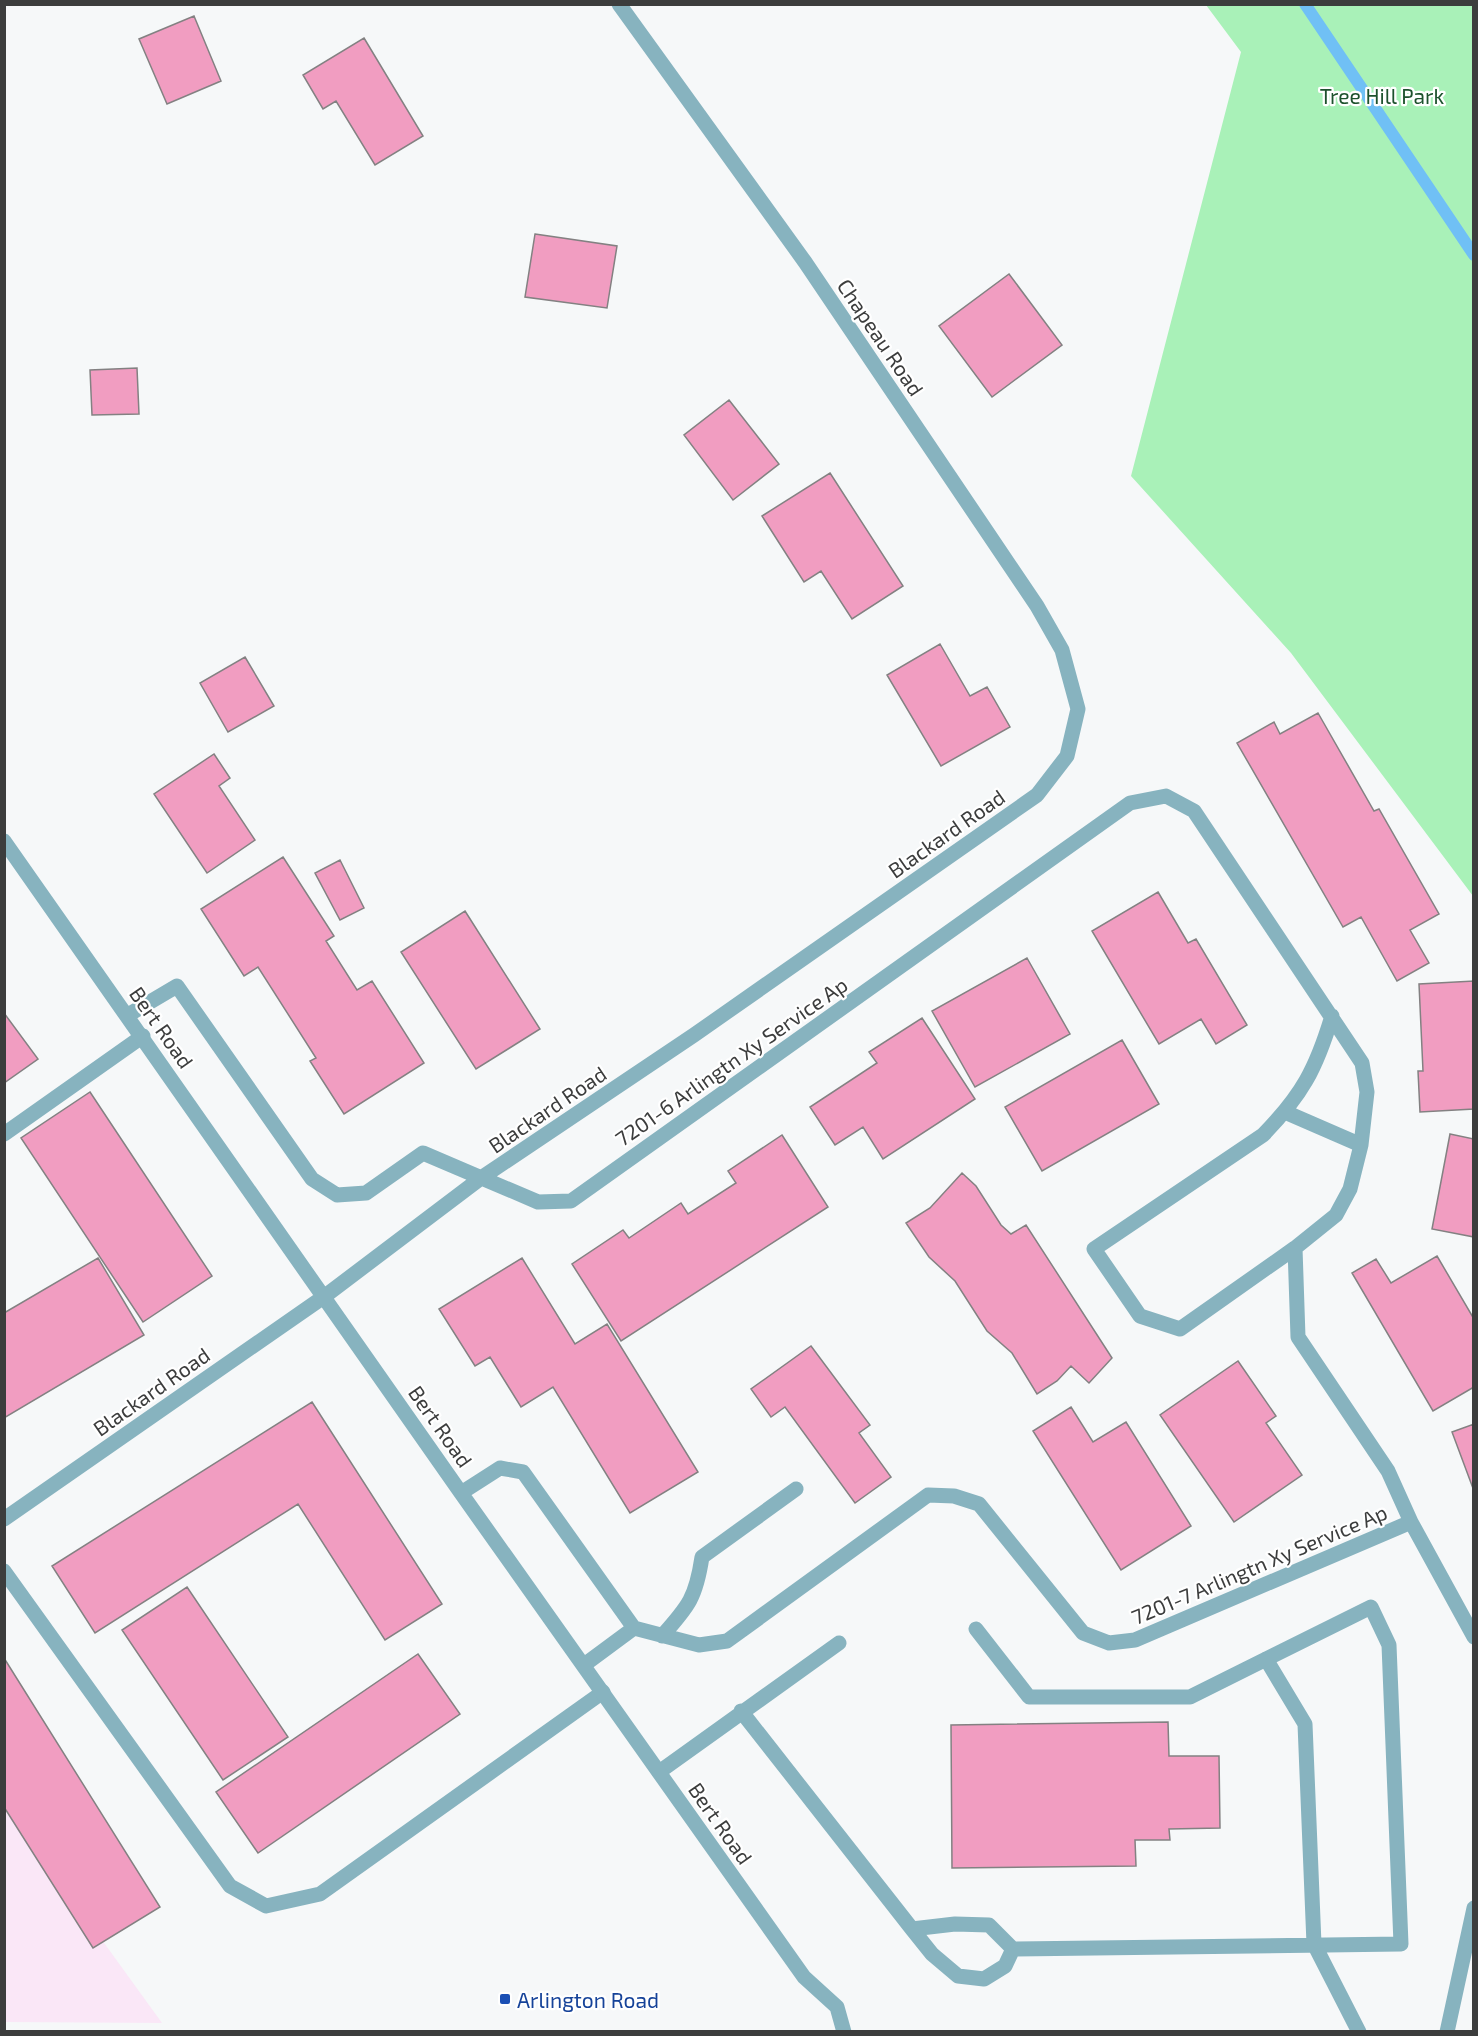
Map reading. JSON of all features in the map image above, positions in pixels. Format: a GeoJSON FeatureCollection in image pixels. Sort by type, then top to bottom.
{"type":"FeatureCollection","features":[{"type":"Feature","properties":{"kind":"street","name":"Chapeau Road"},"geometry":{"type":"LineString","coordinates":[[619,4],[805,262],[1037,606],[1062,650],[1078,709]]}},
{"type":"Feature","properties":{"kind":"street","name":"Blackard Road"},"geometry":{"type":"LineString","coordinates":[[4,1519],[325,1296],[481,1178],[694,1035],[1037,795],[1067,756],[1078,709]]}},
{"type":"Feature","properties":{"kind":"street","name":"7201-6 Arlingtn Xy Service Ap"},"geometry":{"type":"LineString","coordinates":[[128,1015],[177,986],[312,1179],[337,1195],[366,1193],[423,1153],[538,1202],[571,1201],[1130,803],[1166,796],[1194,812],[1362,1063],[1367,1092],[1361,1145],[1350,1190],[1336,1215],[1295,1248],[1180,1329],[1140,1316],[1094,1249],[1263,1135],[1285,1112]]}},
{"type":"Feature","properties":{"kind":"street","name":"Bert Road"},"geometry":{"type":"LineString","coordinates":[[4,841],[804,1977],[837,2007],[844,2031]]}},
{"type":"Feature","properties":{"kind":"street"},"geometry":{"type":"LineString","coordinates":[[1332,1016],[1321,1054],[1303,1088],[1285,1112],[1361,1145]]}},
{"type":"Feature","properties":{"kind":"street"},"geometry":{"type":"LineString","coordinates":[[4,1134],[143,1036]]}},
{"type":"Feature","properties":{"kind":"street"},"geometry":{"type":"LineString","coordinates":[[1295,1248],[1298,1337],[1388,1471],[1412,1522],[1473,1637]]}},
{"type":"Feature","properties":{"kind":"street"},"geometry":{"type":"LineString","coordinates":[[461,1493],[500,1468],[523,1472],[633,1628],[584,1665]]}},
{"type":"Feature","properties":{"kind":"street"},"geometry":{"type":"LineString","coordinates":[[662,1636],[686,1609],[698,1584],[702,1557],[796,1489]]}},
{"type":"Feature","properties":{"kind":"street","name":"7201-7 Arlingtn Xy Service Ap"},"geometry":{"type":"LineString","coordinates":[[633,1628],[699,1645],[727,1641],[928,1496],[954,1496],[979,1504],[1083,1633],[1109,1643],[1135,1640],[1412,1522]]}},
{"type":"Feature","properties":{"kind":"street"},"geometry":{"type":"LineString","coordinates":[[4,1571],[230,1886],[266,1906],[320,1894],[603,1692]]}},
{"type":"Feature","properties":{"kind":"street"},"geometry":{"type":"LineString","coordinates":[[912,1929],[955,1924],[989,1925],[1013,1949],[1401,1944],[1389,1645],[1371,1607],[1190,1697],[1029,1697],[976,1629]]}},
{"type":"Feature","properties":{"kind":"street"},"geometry":{"type":"LineString","coordinates":[[659,1772],[839,1643]]}},
{"type":"Feature","properties":{"kind":"street"},"geometry":{"type":"LineString","coordinates":[[1266,1659],[1305,1724],[1314,1944],[1359,2031]]}},
{"type":"Feature","properties":{"kind":"street"},"geometry":{"type":"LineString","coordinates":[[741,1712],[932,1954],[957,1976],[984,1979],[1005,1966],[1013,1949]]}},
{"type":"Feature","properties":{"kind":"street"},"geometry":{"type":"LineString","coordinates":[[1447,2031],[1473,1908]]}},
{"type":"Feature","properties":{"kind":"shaded area"},"geometry":{"type":"Polygon","coordinates":[[[5,1806],[162,2023],[5,2022],[5,1806]]]}},
{"type":"Feature","properties":{"kind":"green space","name":"Tree Hill Park"},"geometry":{"type":"Polygon","coordinates":[[[1206,5],[1473,5],[1473,896],[1291,653],[1131,476],[1241,52],[1206,5]]]}},
{"type":"Feature","properties":{"kind":"building"},"geometry":{"type":"Polygon","coordinates":[[[194,16],[221,81],[167,104],[139,39],[194,16]]]}},
{"type":"Feature","properties":{"kind":"building"},"geometry":{"type":"Polygon","coordinates":[[[364,38],[423,136],[375,165],[336,101],[323,109],[303,75],[364,38]]]}},
{"type":"Feature","properties":{"kind":"building"},"geometry":{"type":"Polygon","coordinates":[[[535,234],[617,246],[607,308],[525,297],[535,234]]]}},
{"type":"Feature","properties":{"kind":"building"},"geometry":{"type":"Polygon","coordinates":[[[1009,274],[1062,345],[992,397],[939,326],[1009,274]]]}},
{"type":"Feature","properties":{"kind":"building"},"geometry":{"type":"Polygon","coordinates":[[[137,368],[139,414],[92,415],[90,370],[137,368]]]}},
{"type":"Feature","properties":{"kind":"building"},"geometry":{"type":"Polygon","coordinates":[[[729,400],[779,464],[733,500],[684,435],[729,400]]]}},
{"type":"Feature","properties":{"kind":"building"},"geometry":{"type":"Polygon","coordinates":[[[830,473],[903,586],[852,619],[821,571],[804,582],[762,516],[830,473]]]}},
{"type":"Feature","properties":{"kind":"building"},"geometry":{"type":"Polygon","coordinates":[[[940,644],[970,696],[987,687],[1010,727],[941,766],[887,675],[940,644]]]}},
{"type":"Feature","properties":{"kind":"building"},"geometry":{"type":"Polygon","coordinates":[[[245,657],[274,706],[228,732],[200,683],[245,657]]]}},
{"type":"Feature","properties":{"kind":"building"},"geometry":{"type":"Polygon","coordinates":[[[1318,713],[1374,811],[1379,809],[1439,914],[1410,930],[1429,963],[1397,981],[1361,917],[1343,927],[1237,743],[1274,722],[1280,734],[1318,713]]]}},
{"type":"Feature","properties":{"kind":"building"},"geometry":{"type":"Polygon","coordinates":[[[214,754],[230,778],[219,786],[255,840],[207,873],[154,794],[214,754]]]}},
{"type":"Feature","properties":{"kind":"building"},"geometry":{"type":"Polygon","coordinates":[[[283,857],[334,936],[326,941],[357,990],[372,981],[424,1063],[344,1114],[310,1061],[316,1058],[258,967],[244,976],[201,909],[283,857]]]}},
{"type":"Feature","properties":{"kind":"building"},"geometry":{"type":"Polygon","coordinates":[[[340,860],[364,908],[340,920],[315,873],[340,860]]]}},
{"type":"Feature","properties":{"kind":"building"},"geometry":{"type":"Polygon","coordinates":[[[1158,892],[1188,943],[1196,939],[1247,1025],[1216,1044],[1201,1019],[1159,1044],[1092,931],[1158,892]]]}},
{"type":"Feature","properties":{"kind":"building"},"geometry":{"type":"Polygon","coordinates":[[[465,911],[540,1029],[476,1069],[401,952],[465,911]]]}},
{"type":"Feature","properties":{"kind":"building"},"geometry":{"type":"Polygon","coordinates":[[[1027,958],[1070,1034],[975,1087],[932,1011],[1027,958]]]}},
{"type":"Feature","properties":{"kind":"building"},"geometry":{"type":"Polygon","coordinates":[[[1474,981],[1474,1109],[1420,1112],[1418,1071],[1423,1071],[1419,984],[1474,981]]]}},
{"type":"Feature","properties":{"kind":"building"},"geometry":{"type":"Polygon","coordinates":[[[4,1013],[38,1059],[4,1083],[4,1013]]]}},
{"type":"Feature","properties":{"kind":"building"},"geometry":{"type":"Polygon","coordinates":[[[922,1018],[975,1099],[883,1159],[863,1127],[835,1145],[810,1107],[877,1063],[869,1052],[922,1018]]]}},
{"type":"Feature","properties":{"kind":"building"},"geometry":{"type":"Polygon","coordinates":[[[1122,1040],[1159,1104],[1042,1171],[1005,1107],[1122,1040]]]}},
{"type":"Feature","properties":{"kind":"building"},"geometry":{"type":"Polygon","coordinates":[[[90,1092],[212,1276],[143,1322],[21,1138],[90,1092]]]}},
{"type":"Feature","properties":{"kind":"building"},"geometry":{"type":"Polygon","coordinates":[[[1450,1134],[1474,1139],[1474,1237],[1432,1229],[1450,1134]]]}},
{"type":"Feature","properties":{"kind":"building"},"geometry":{"type":"Polygon","coordinates":[[[782,1135],[828,1207],[621,1341],[572,1264],[623,1230],[629,1238],[681,1203],[688,1214],[736,1183],[728,1171],[782,1135]]]}},
{"type":"Feature","properties":{"kind":"building"},"geometry":{"type":"Polygon","coordinates":[[[962,1173],[976,1186],[1001,1225],[1011,1234],[1026,1225],[1112,1358],[1089,1383],[1071,1366],[1057,1381],[1037,1394],[1012,1353],[987,1331],[955,1281],[929,1257],[906,1223],[930,1208],[962,1173]]]}},
{"type":"Feature","properties":{"kind":"building"},"geometry":{"type":"Polygon","coordinates":[[[1437,1256],[1474,1319],[1474,1387],[1433,1411],[1352,1273],[1376,1259],[1391,1283],[1437,1256]]]}},
{"type":"Feature","properties":{"kind":"building"},"geometry":{"type":"Polygon","coordinates":[[[98,1258],[144,1335],[4,1418],[4,1313],[98,1258]]]}},
{"type":"Feature","properties":{"kind":"building"},"geometry":{"type":"Polygon","coordinates":[[[522,1258],[575,1344],[607,1324],[698,1472],[630,1513],[553,1387],[521,1407],[490,1357],[475,1366],[439,1309],[522,1258]]]}},
{"type":"Feature","properties":{"kind":"building"},"geometry":{"type":"Polygon","coordinates":[[[811,1346],[870,1425],[859,1433],[891,1477],[855,1503],[785,1407],[771,1417],[751,1389],[811,1346]]]}},
{"type":"Feature","properties":{"kind":"building"},"geometry":{"type":"Polygon","coordinates":[[[1238,1361],[1276,1416],[1266,1423],[1302,1475],[1234,1522],[1160,1415],[1238,1361]]]}},
{"type":"Feature","properties":{"kind":"building"},"geometry":{"type":"Polygon","coordinates":[[[312,1402],[442,1604],[385,1640],[298,1504],[95,1633],[52,1566],[312,1402]]]}},
{"type":"Feature","properties":{"kind":"building"},"geometry":{"type":"Polygon","coordinates":[[[1071,1407],[1093,1442],[1126,1422],[1191,1526],[1121,1570],[1033,1431],[1071,1407]]]}},
{"type":"Feature","properties":{"kind":"building"},"geometry":{"type":"Polygon","coordinates":[[[1474,1424],[1474,1491],[1452,1432],[1474,1424]]]}},
{"type":"Feature","properties":{"kind":"building"},"geometry":{"type":"Polygon","coordinates":[[[187,1587],[288,1737],[223,1780],[122,1630],[187,1587]]]}},
{"type":"Feature","properties":{"kind":"building"},"geometry":{"type":"Polygon","coordinates":[[[418,1654],[460,1714],[258,1853],[216,1792],[418,1654]]]}},
{"type":"Feature","properties":{"kind":"building"},"geometry":{"type":"Polygon","coordinates":[[[4,1658],[160,1907],[93,1948],[4,1807],[4,1658]]]}},
{"type":"Feature","properties":{"kind":"building"},"geometry":{"type":"Polygon","coordinates":[[[1168,1722],[1169,1756],[1219,1756],[1220,1828],[1169,1829],[1170,1840],[1135,1840],[1136,1866],[952,1868],[951,1725],[1168,1722]]]}},
{"type":"Feature","properties":{"kind":"waterway"},"geometry":{"type":"LineString","coordinates":[[1305,4],[1474,255]]}},
{"type":"Feature","properties":{"kind":"place","name":"Arlington Road"},"geometry":{"type":"Point","coordinates":[505,1999]}}]}
